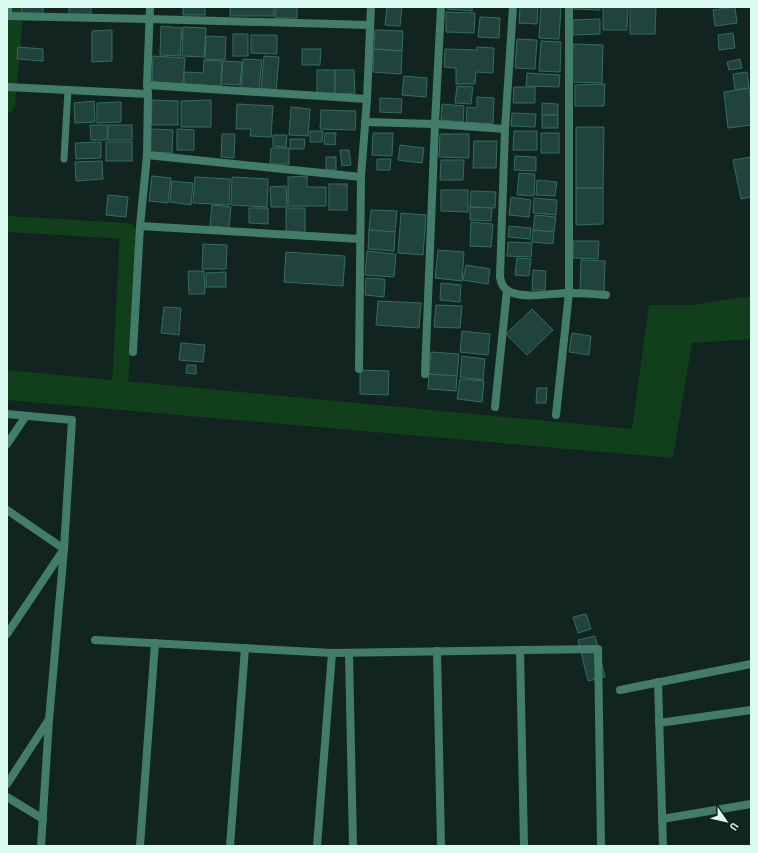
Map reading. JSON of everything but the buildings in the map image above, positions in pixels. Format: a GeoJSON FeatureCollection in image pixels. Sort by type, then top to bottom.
{"type":"FeatureCollection","features":[{"type":"Feature","properties":{"kind":"street"},"geometry":{"type":"LineString","coordinates":[[8,7],[8,16],[370,25]]}},
{"type":"Feature","properties":{"kind":"street"},"geometry":{"type":"LineString","coordinates":[[133,352],[140,226],[147,155],[147,89],[150,7]]}},
{"type":"Feature","properties":{"kind":"street"},"geometry":{"type":"LineString","coordinates":[[359,369],[361,177],[367,99],[371,7]]}},
{"type":"Feature","properties":{"kind":"street"},"geometry":{"type":"LineString","coordinates":[[425,374],[441,7]]}},
{"type":"Feature","properties":{"kind":"street"},"geometry":{"type":"LineString","coordinates":[[513,7],[505,129],[501,283],[504,288],[510,292],[525,295],[570,293],[606,295]]}},
{"type":"Feature","properties":{"kind":"street"},"geometry":{"type":"LineString","coordinates":[[556,415],[570,293],[569,7]]}},
{"type":"Feature","properties":{"kind":"street"},"geometry":{"type":"LineString","coordinates":[[7,87],[68,90],[147,89],[367,99]]}},
{"type":"Feature","properties":{"kind":"street"},"geometry":{"type":"LineString","coordinates":[[365,122],[435,124],[505,129]]}},
{"type":"Feature","properties":{"kind":"street"},"geometry":{"type":"LineString","coordinates":[[147,155],[361,177]]}},
{"type":"Feature","properties":{"kind":"street"},"geometry":{"type":"LineString","coordinates":[[140,226],[360,239]]}},
{"type":"Feature","properties":{"kind":"street"},"geometry":{"type":"LineString","coordinates":[[495,407],[507,290]]}},
{"type":"Feature","properties":{"kind":"street"},"geometry":{"type":"LineString","coordinates":[[7,414],[72,420],[64,549],[49,720],[41,846]]}},
{"type":"Feature","properties":{"kind":"street"},"geometry":{"type":"LineString","coordinates":[[7,444],[26,416]]}},
{"type":"Feature","properties":{"kind":"street"},"geometry":{"type":"LineString","coordinates":[[7,510],[64,549]]}},
{"type":"Feature","properties":{"kind":"street"},"geometry":{"type":"LineString","coordinates":[[7,634],[64,549]]}},
{"type":"Feature","properties":{"kind":"street"},"geometry":{"type":"LineString","coordinates":[[95,640],[332,653],[598,649],[601,846]]}},
{"type":"Feature","properties":{"kind":"street"},"geometry":{"type":"LineString","coordinates":[[140,846],[155,643]]}},
{"type":"Feature","properties":{"kind":"street"},"geometry":{"type":"LineString","coordinates":[[230,846],[245,648]]}},
{"type":"Feature","properties":{"kind":"street"},"geometry":{"type":"LineString","coordinates":[[520,650],[524,846]]}},
{"type":"Feature","properties":{"kind":"street"},"geometry":{"type":"LineString","coordinates":[[437,651],[441,846]]}},
{"type":"Feature","properties":{"kind":"street"},"geometry":{"type":"LineString","coordinates":[[317,846],[332,653]]}},
{"type":"Feature","properties":{"kind":"street"},"geometry":{"type":"LineString","coordinates":[[349,653],[353,846]]}},
{"type":"Feature","properties":{"kind":"street"},"geometry":{"type":"LineString","coordinates":[[620,690],[751,664]]}},
{"type":"Feature","properties":{"kind":"street"},"geometry":{"type":"LineString","coordinates":[[658,682],[663,846]]}},
{"type":"Feature","properties":{"kind":"street"},"geometry":{"type":"LineString","coordinates":[[659,723],[751,710]]}},
{"type":"Feature","properties":{"kind":"street"},"geometry":{"type":"LineString","coordinates":[[7,784],[49,720]]}},
{"type":"Feature","properties":{"kind":"street"},"geometry":{"type":"LineString","coordinates":[[7,797],[43,819]]}},
{"type":"Feature","properties":{"kind":"street"},"geometry":{"type":"LineString","coordinates":[[662,818],[751,804]]}},
{"type":"Feature","properties":{"kind":"lane"},"geometry":{"type":"LineString","coordinates":[[64,160],[68,90]]}},
{"type":"Feature","properties":{"kind":"shaded area"},"geometry":{"type":"Polygon","coordinates":[[[751,296],[751,339],[692,343],[673,458],[7,400],[7,370],[632,429],[649,305],[692,305],[751,296]]]}},
{"type":"Feature","properties":{"kind":"waterway"},"geometry":{"type":"LineString","coordinates":[[7,105],[16,7]]}},
{"type":"Feature","properties":{"kind":"waterway"},"geometry":{"type":"LineString","coordinates":[[7,224],[128,231],[120,387]]}}]}
